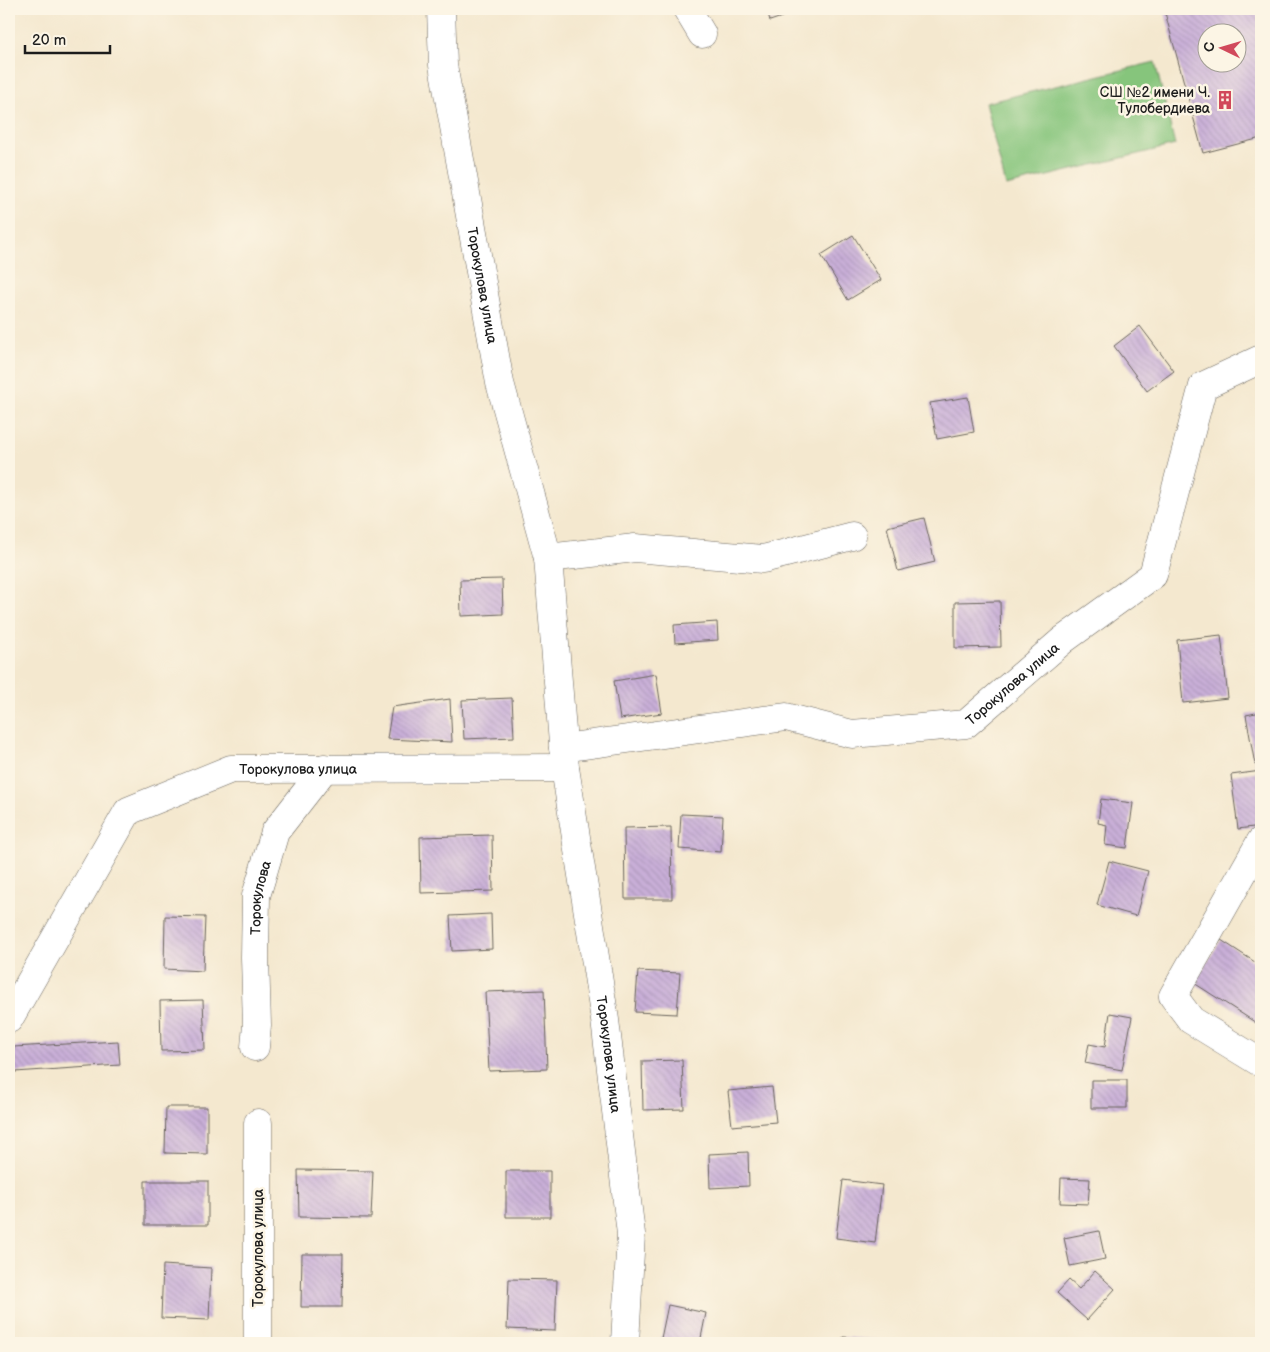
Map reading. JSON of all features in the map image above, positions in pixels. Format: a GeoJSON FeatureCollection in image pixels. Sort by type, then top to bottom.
{"type":"FeatureCollection","features":[{"type":"Feature","properties":{"kind":"street","name":"Торокулова улица"},"geometry":{"type":"LineString","coordinates":[[440,9],[443,65],[500,383],[548,558],[564,758],[605,1020],[631,1234],[624,1343]]}},
{"type":"Feature","properties":{"kind":"street"},"geometry":{"type":"LineString","coordinates":[[687,9],[702,34]]}},
{"type":"Feature","properties":{"kind":"street","name":"Торокулова улица"},"geometry":{"type":"LineString","coordinates":[[9,1018],[128,812],[231,769],[325,768],[564,758],[786,717],[852,734],[966,724],[1063,640],[1154,575],[1203,386],[1261,359]]}},
{"type":"Feature","properties":{"kind":"street"},"geometry":{"type":"LineString","coordinates":[[548,558],[635,548],[763,559],[852,536]]}},
{"type":"Feature","properties":{"kind":"street","name":"Торокулова"},"geometry":{"type":"LineString","coordinates":[[255,1047],[257,1025],[256,896],[275,832],[325,768]]}},
{"type":"Feature","properties":{"kind":"street"},"geometry":{"type":"LineString","coordinates":[[1261,841],[1173,996],[1191,1020],[1261,1063]]}},
{"type":"Feature","properties":{"kind":"street","name":"Торокулова улица"},"geometry":{"type":"LineString","coordinates":[[258,1124],[258,1343]]}},
{"type":"Feature","properties":{"kind":"green space"},"geometry":{"type":"Polygon","coordinates":[[[1155,62],[1175,145],[1006,186],[985,103],[1155,62]]]}},
{"type":"Feature","properties":{"kind":"building"},"geometry":{"type":"Polygon","coordinates":[[[767,9],[791,9],[793,13],[770,21],[767,9]]]}},
{"type":"Feature","properties":{"kind":"building","name":"СШ №2 имени Ч. Тулобердиева"},"geometry":{"type":"Polygon","coordinates":[[[1164,9],[1261,9],[1261,138],[1203,153],[1164,9]]]}},
{"type":"Feature","properties":{"kind":"building"},"geometry":{"type":"Polygon","coordinates":[[[853,235],[881,280],[848,300],[821,255],[853,235]]]}},
{"type":"Feature","properties":{"kind":"building"},"geometry":{"type":"Polygon","coordinates":[[[1140,326],[1174,371],[1147,391],[1114,346],[1140,326]]]}},
{"type":"Feature","properties":{"kind":"building"},"geometry":{"type":"Polygon","coordinates":[[[968,397],[974,432],[937,439],[930,403],[968,397]]]}},
{"type":"Feature","properties":{"kind":"building"},"geometry":{"type":"Polygon","coordinates":[[[924,518],[935,562],[898,571],[887,527],[924,518]]]}},
{"type":"Feature","properties":{"kind":"building"},"geometry":{"type":"Polygon","coordinates":[[[502,579],[503,614],[461,616],[460,580],[502,579]]]}},
{"type":"Feature","properties":{"kind":"building"},"geometry":{"type":"Polygon","coordinates":[[[1000,601],[1001,647],[955,648],[955,602],[1000,601]]]}},
{"type":"Feature","properties":{"kind":"building"},"geometry":{"type":"Polygon","coordinates":[[[717,622],[718,640],[675,643],[674,625],[717,622]]]}},
{"type":"Feature","properties":{"kind":"building"},"geometry":{"type":"Polygon","coordinates":[[[1221,635],[1228,698],[1183,703],[1177,640],[1221,635]]]}},
{"type":"Feature","properties":{"kind":"building"},"geometry":{"type":"Polygon","coordinates":[[[656,674],[662,713],[620,719],[614,681],[656,674]]]}},
{"type":"Feature","properties":{"kind":"building"},"geometry":{"type":"Polygon","coordinates":[[[512,698],[514,737],[464,739],[462,700],[512,698]]]}},
{"type":"Feature","properties":{"kind":"building"},"geometry":{"type":"Polygon","coordinates":[[[450,699],[452,742],[387,739],[392,707],[450,699]]]}},
{"type":"Feature","properties":{"kind":"building"},"geometry":{"type":"Polygon","coordinates":[[[1261,712],[1261,764],[1255,765],[1246,715],[1261,712]]]}},
{"type":"Feature","properties":{"kind":"building"},"geometry":{"type":"Polygon","coordinates":[[[1261,771],[1261,826],[1238,829],[1231,775],[1261,771]]]}},
{"type":"Feature","properties":{"kind":"building"},"geometry":{"type":"Polygon","coordinates":[[[1101,799],[1133,803],[1127,848],[1105,845],[1107,825],[1098,823],[1101,799]]]}},
{"type":"Feature","properties":{"kind":"building"},"geometry":{"type":"Polygon","coordinates":[[[681,814],[723,816],[721,852],[679,849],[681,814]]]}},
{"type":"Feature","properties":{"kind":"building"},"geometry":{"type":"Polygon","coordinates":[[[671,827],[672,899],[625,899],[624,828],[671,827]]]}},
{"type":"Feature","properties":{"kind":"building"},"geometry":{"type":"Polygon","coordinates":[[[492,835],[493,891],[421,893],[420,837],[492,835]]]}},
{"type":"Feature","properties":{"kind":"building"},"geometry":{"type":"Polygon","coordinates":[[[1109,861],[1148,871],[1136,916],[1097,905],[1109,861]]]}},
{"type":"Feature","properties":{"kind":"building"},"geometry":{"type":"Polygon","coordinates":[[[491,914],[492,949],[452,951],[450,916],[491,914]]]}},
{"type":"Feature","properties":{"kind":"building"},"geometry":{"type":"Polygon","coordinates":[[[165,916],[205,917],[203,971],[164,969],[165,916]]]}},
{"type":"Feature","properties":{"kind":"building"},"geometry":{"type":"Polygon","coordinates":[[[1221,940],[1261,966],[1261,1026],[1194,983],[1221,940]]]}},
{"type":"Feature","properties":{"kind":"building"},"geometry":{"type":"Polygon","coordinates":[[[638,971],[680,973],[677,1014],[635,1012],[638,971]]]}},
{"type":"Feature","properties":{"kind":"building"},"geometry":{"type":"Polygon","coordinates":[[[544,990],[547,1069],[489,1071],[485,992],[544,990]]]}},
{"type":"Feature","properties":{"kind":"building"},"geometry":{"type":"Polygon","coordinates":[[[203,1000],[205,1050],[161,1051],[160,1001],[203,1000]]]}},
{"type":"Feature","properties":{"kind":"building"},"geometry":{"type":"Polygon","coordinates":[[[1110,1013],[1132,1017],[1122,1070],[1085,1063],[1089,1044],[1105,1047],[1110,1013]]]}},
{"type":"Feature","properties":{"kind":"building"},"geometry":{"type":"Polygon","coordinates":[[[118,1041],[120,1065],[15,1072],[13,1047],[118,1041]]]}},
{"type":"Feature","properties":{"kind":"building"},"geometry":{"type":"Polygon","coordinates":[[[682,1060],[684,1109],[643,1110],[642,1061],[682,1060]]]}},
{"type":"Feature","properties":{"kind":"building"},"geometry":{"type":"Polygon","coordinates":[[[1091,1080],[1127,1080],[1127,1108],[1091,1108],[1091,1080]]]}},
{"type":"Feature","properties":{"kind":"building"},"geometry":{"type":"Polygon","coordinates":[[[772,1087],[776,1122],[732,1126],[728,1091],[772,1087]]]}},
{"type":"Feature","properties":{"kind":"building"},"geometry":{"type":"Polygon","coordinates":[[[166,1107],[207,1107],[207,1154],[165,1153],[166,1107]]]}},
{"type":"Feature","properties":{"kind":"building"},"geometry":{"type":"Polygon","coordinates":[[[748,1152],[749,1186],[710,1188],[709,1154],[748,1152]]]}},
{"type":"Feature","properties":{"kind":"building"},"geometry":{"type":"Polygon","coordinates":[[[298,1170],[373,1171],[371,1218],[299,1217],[298,1170]]]}},
{"type":"Feature","properties":{"kind":"building"},"geometry":{"type":"Polygon","coordinates":[[[506,1171],[550,1171],[550,1217],[506,1217],[506,1171]]]}},
{"type":"Feature","properties":{"kind":"building"},"geometry":{"type":"Polygon","coordinates":[[[1061,1178],[1090,1179],[1088,1204],[1060,1203],[1061,1178]]]}},
{"type":"Feature","properties":{"kind":"building"},"geometry":{"type":"Polygon","coordinates":[[[843,1180],[882,1185],[875,1243],[836,1238],[843,1180]]]}},
{"type":"Feature","properties":{"kind":"building"},"geometry":{"type":"Polygon","coordinates":[[[145,1181],[208,1181],[208,1225],[145,1225],[145,1181]]]}},
{"type":"Feature","properties":{"kind":"building"},"geometry":{"type":"Polygon","coordinates":[[[1099,1231],[1105,1259],[1070,1266],[1064,1238],[1099,1231]]]}},
{"type":"Feature","properties":{"kind":"building"},"geometry":{"type":"Polygon","coordinates":[[[302,1254],[343,1254],[342,1307],[301,1307],[302,1254]]]}},
{"type":"Feature","properties":{"kind":"building"},"geometry":{"type":"Polygon","coordinates":[[[163,1265],[211,1268],[209,1320],[161,1318],[163,1265]]]}},
{"type":"Feature","properties":{"kind":"building"},"geometry":{"type":"Polygon","coordinates":[[[1095,1271],[1115,1289],[1087,1320],[1057,1293],[1069,1280],[1079,1289],[1095,1271]]]}},
{"type":"Feature","properties":{"kind":"building"},"geometry":{"type":"Polygon","coordinates":[[[509,1279],[557,1280],[555,1331],[507,1329],[509,1279]]]}},
{"type":"Feature","properties":{"kind":"building"},"geometry":{"type":"Polygon","coordinates":[[[668,1305],[706,1313],[700,1343],[660,1343],[668,1305]]]}},
{"type":"Feature","properties":{"kind":"building"},"geometry":{"type":"Polygon","coordinates":[[[843,1337],[883,1340],[883,1343],[842,1343],[843,1337]]]}},
{"type":"Feature","properties":{"kind":"place","name":"СШ №2 имени Ч. Тулобердиева"},"geometry":{"type":"Point","coordinates":[1225,100]}}]}
